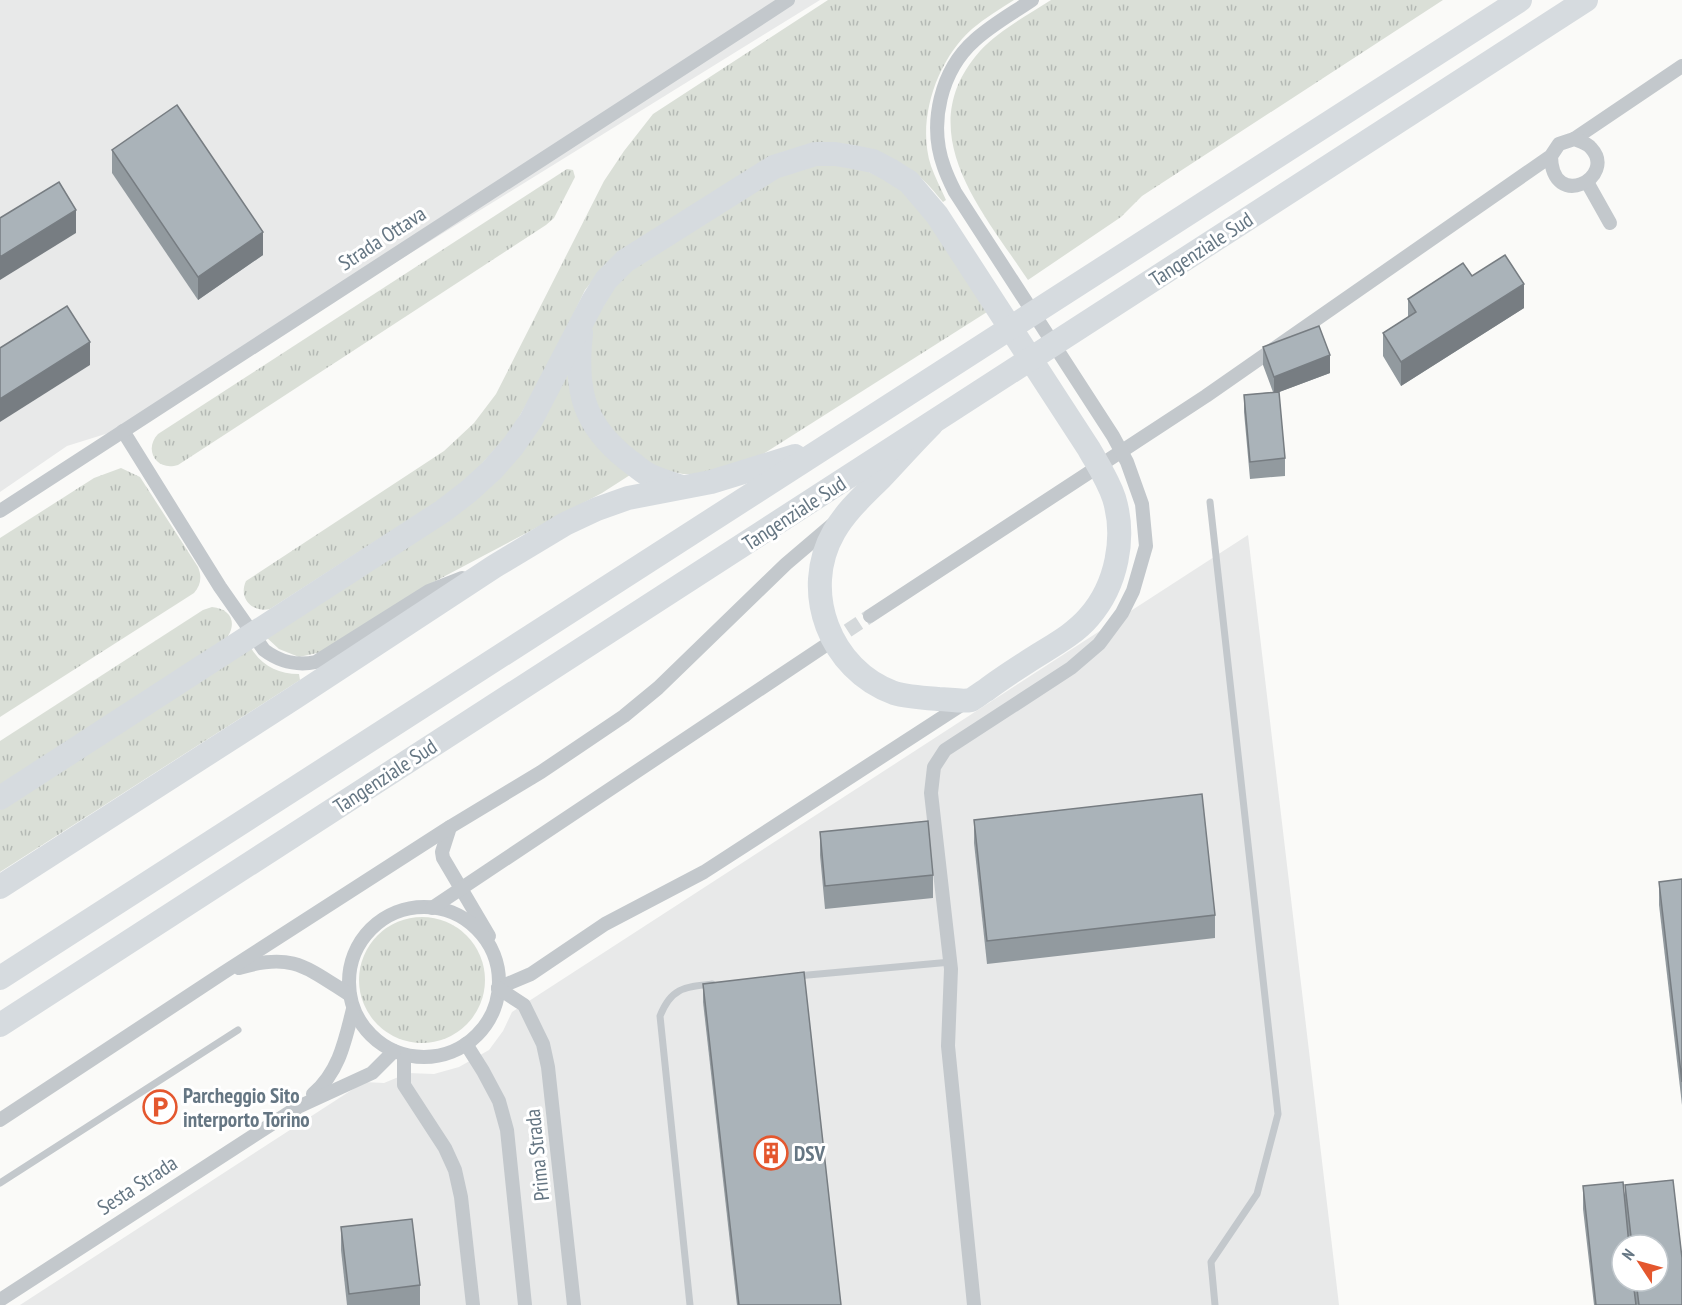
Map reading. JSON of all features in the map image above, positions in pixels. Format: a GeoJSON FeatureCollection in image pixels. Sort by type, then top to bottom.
{"type":"FeatureCollection","features":[{"type":"Feature","properties":{"kind":"highway","name":"Tangenziale Sud"},"geometry":{"type":"LineString","coordinates":[[0,978],[1520,0]]}},
{"type":"Feature","properties":{"kind":"highway","name":"Tangenziale Sud"},"geometry":{"type":"LineString","coordinates":[[0,1025],[1586,0]]}},
{"type":"Feature","properties":{"kind":"highway"},"geometry":{"type":"LineString","coordinates":[[0,798],[443,511],[469,491],[513,446],[531,420],[606,280],[625,261],[774,167],[815,154],[835,154],[873,161],[909,182],[937,215],[1105,477],[1118,514],[1119,531],[1116,564],[1102,598],[1090,617],[1073,632],[971,700],[896,693],[875,684],[844,658],[834,644],[822,610],[819,586],[823,558],[833,534],[849,510],[931,425]]}},
{"type":"Feature","properties":{"kind":"highway"},"geometry":{"type":"LineString","coordinates":[[582,325],[578,359],[581,393],[589,415],[614,448],[647,474],[682,487]]}},
{"type":"Feature","properties":{"kind":"highway"},"geometry":{"type":"LineString","coordinates":[[0,887],[495,566],[565,524],[628,498],[711,482],[826,447]]}},
{"type":"Feature","properties":{"kind":"street","name":"Strada Ottava"},"geometry":{"type":"LineString","coordinates":[[0,511],[788,0]]}},
{"type":"Feature","properties":{"kind":"street"},"geometry":{"type":"LineString","coordinates":[[974,1305],[948,1046],[951,962],[931,793],[934,767],[945,750],[1071,668],[1099,644],[1122,613],[1133,591],[1146,546],[1143,504],[1127,462],[1113,436],[955,192],[943,166],[938,143],[937,114],[942,93],[958,59],[981,35],[1032,0]]}},
{"type":"Feature","properties":{"kind":"street"},"geometry":{"type":"LineString","coordinates":[[870,616],[1206,396],[1551,156],[1559,144],[1574,139],[1682,66]]}},
{"type":"Feature","properties":{"kind":"street"},"geometry":{"type":"LineString","coordinates":[[1551,156],[1551,170],[1558,181],[1572,186],[1587,182],[1594,175],[1597,165],[1595,154],[1590,146],[1574,139]]}},
{"type":"Feature","properties":{"kind":"street"},"geometry":{"type":"LineString","coordinates":[[1587,182],[1610,223]]}},
{"type":"Feature","properties":{"kind":"street"},"geometry":{"type":"LineString","coordinates":[[123,431],[220,587],[264,650],[284,662],[305,664],[316,662],[429,591],[495,566]]}},
{"type":"Feature","properties":{"kind":"street"},"geometry":{"type":"LineString","coordinates":[[0,1120],[223,973],[450,827],[541,772],[624,716],[658,688],[786,564],[849,510]]}},
{"type":"Feature","properties":{"kind":"street"},"geometry":{"type":"LineString","coordinates":[[432,908],[823,647]]}},
{"type":"Feature","properties":{"kind":"street"},"geometry":{"type":"LineString","coordinates":[[498,988],[531,974],[604,924],[704,872],[971,700]]}},
{"type":"Feature","properties":{"kind":"street"},"geometry":{"type":"LineString","coordinates":[[450,827],[442,852],[443,858],[486,929],[497,967],[498,988],[495,1004],[488,1019],[478,1033],[466,1044],[452,1052],[420,1057],[399,1053],[377,1041],[363,1027],[353,1009],[349,972],[356,950],[369,930],[387,916],[409,908],[432,908],[458,915],[474,927],[487,942],[497,967]]}},
{"type":"Feature","properties":{"kind":"street","name":"Prima Strada"},"geometry":{"type":"LineString","coordinates":[[486,929],[543,1044],[548,1067],[574,1305]]}},
{"type":"Feature","properties":{"kind":"street"},"geometry":{"type":"LineString","coordinates":[[223,973],[261,962],[280,960],[296,964],[350,994]]}},
{"type":"Feature","properties":{"kind":"street"},"geometry":{"type":"LineString","coordinates":[[498,988],[524,1005]]}},
{"type":"Feature","properties":{"kind":"street","name":"Sesta Strada"},"geometry":{"type":"LineString","coordinates":[[0,1300],[298,1107],[327,1083],[343,1049],[353,1009]]}},
{"type":"Feature","properties":{"kind":"street","name":"Prima Strada"},"geometry":{"type":"LineString","coordinates":[[466,1044],[499,1101],[507,1130],[525,1305]]}},
{"type":"Feature","properties":{"kind":"street"},"geometry":{"type":"LineString","coordinates":[[399,1053],[404,1085],[445,1148],[455,1170],[461,1197],[473,1305]]}},
{"type":"Feature","properties":{"kind":"street","name":"Sesta Strada"},"geometry":{"type":"LineString","coordinates":[[298,1107],[372,1072],[399,1053]]}},
{"type":"Feature","properties":{"kind":"lane"},"geometry":{"type":"LineString","coordinates":[[1210,502],[1278,1114],[1257,1194],[1211,1262],[1215,1305]]}},
{"type":"Feature","properties":{"kind":"lane"},"geometry":{"type":"LineString","coordinates":[[790,977],[951,962]]}},
{"type":"Feature","properties":{"kind":"lane"},"geometry":{"type":"LineString","coordinates":[[690,1305],[660,1016],[667,999],[688,986],[722,983]]}},
{"type":"Feature","properties":{"kind":"lane"},"geometry":{"type":"LineString","coordinates":[[0,1183],[238,1030]]}},
{"type":"Feature","properties":{"kind":"shaded area"},"geometry":{"type":"Polygon","coordinates":[[[0,0],[820,0],[131,426],[67,446],[0,492],[0,0]]]}},
{"type":"Feature","properties":{"kind":"shaded area"},"geometry":{"type":"Polygon","coordinates":[[[1248,535],[1339,1305],[20,1305],[364,1082],[384,1083],[408,1073],[434,1074],[459,1067],[489,1050],[503,1031],[512,1012],[1248,535]]]}},
{"type":"Feature","properties":{"kind":"green space"},"geometry":{"type":"Polygon","coordinates":[[[828,0],[1014,0],[977,25],[960,42],[949,57],[933,92],[928,111],[927,148],[931,166],[946,200],[943,202],[924,181],[912,172],[881,155],[850,145],[836,143],[805,146],[772,156],[601,270],[585,290],[550,363],[511,431],[471,476],[441,499],[270,609],[258,609],[248,603],[244,593],[246,581],[444,451],[474,423],[496,394],[604,181],[653,114],[828,0]]]}},
{"type":"Feature","properties":{"kind":"green space"},"geometry":{"type":"Polygon","coordinates":[[[1051,0],[1443,0],[1142,196],[1121,217],[1028,280],[974,199],[960,170],[952,141],[951,111],[960,81],[980,51],[1005,30],[1051,0]]]}},
{"type":"Feature","properties":{"kind":"green space"},"geometry":{"type":"Polygon","coordinates":[[[836,164],[867,171],[903,191],[920,209],[987,312],[757,458],[700,474],[683,474],[652,465],[609,428],[592,396],[588,362],[592,325],[620,278],[777,176],[807,165],[836,164]]]}},
{"type":"Feature","properties":{"kind":"green space"},"geometry":{"type":"Polygon","coordinates":[[[567,169],[573,170],[575,177],[554,218],[546,225],[178,465],[164,465],[155,458],[152,447],[158,434],[567,169]]]}},
{"type":"Feature","properties":{"kind":"green space"},"geometry":{"type":"Polygon","coordinates":[[[567,370],[571,395],[630,475],[602,493],[428,585],[326,651],[299,657],[279,649],[266,637],[450,519],[567,370]]]}},
{"type":"Feature","properties":{"kind":"green space"},"geometry":{"type":"Polygon","coordinates":[[[121,468],[140,477],[198,567],[200,578],[198,587],[194,593],[0,717],[0,538],[94,478],[121,468]]]}},
{"type":"Feature","properties":{"kind":"green space"},"geometry":{"type":"Polygon","coordinates":[[[212,607],[225,611],[231,619],[231,630],[224,641],[0,785],[0,741],[203,610],[212,607]]]}},
{"type":"Feature","properties":{"kind":"green space"},"geometry":{"type":"Polygon","coordinates":[[[251,648],[260,660],[271,668],[299,674],[300,680],[0,872],[0,810],[251,648]]]}},
{"type":"Feature","properties":{"kind":"green space"},"geometry":{"type":"Polygon","coordinates":[[[422,917],[446,922],[467,935],[480,956],[485,980],[480,1004],[467,1025],[446,1038],[422,1043],[398,1038],[377,1025],[364,1004],[359,980],[364,956],[377,935],[398,922],[422,917]]]}},
{"type":"Feature","properties":{"kind":"building"},"geometry":{"type":"Polygon","coordinates":[[[177,105],[263,232],[198,277],[112,150],[177,105]]]}},
{"type":"Feature","properties":{"kind":"building"},"geometry":{"type":"Polygon","coordinates":[[[59,182],[76,210],[0,257],[0,218],[59,182]]]}},
{"type":"Feature","properties":{"kind":"building"},"geometry":{"type":"Polygon","coordinates":[[[1505,255],[1524,284],[1401,362],[1383,333],[1416,312],[1408,299],[1463,263],[1472,276],[1505,255]]]}},
{"type":"Feature","properties":{"kind":"building"},"geometry":{"type":"Polygon","coordinates":[[[67,306],[90,342],[0,399],[0,348],[67,306]]]}},
{"type":"Feature","properties":{"kind":"building"},"geometry":{"type":"Polygon","coordinates":[[[1319,326],[1330,355],[1274,377],[1263,347],[1319,326]]]}},
{"type":"Feature","properties":{"kind":"building"},"geometry":{"type":"Polygon","coordinates":[[[1279,392],[1285,458],[1250,462],[1244,395],[1279,392]]]}},
{"type":"Feature","properties":{"kind":"building"},"geometry":{"type":"Polygon","coordinates":[[[1202,794],[1215,915],[987,941],[974,820],[1202,794]]]}},
{"type":"Feature","properties":{"kind":"building"},"geometry":{"type":"Polygon","coordinates":[[[928,821],[933,875],[825,886],[820,832],[928,821]]]}},
{"type":"Feature","properties":{"kind":"building"},"geometry":{"type":"Polygon","coordinates":[[[1682,879],[1682,1082],[1659,882],[1682,879]]]}},
{"type":"Feature","properties":{"kind":"building","name":"DSV"},"geometry":{"type":"Polygon","coordinates":[[[804,972],[841,1305],[739,1305],[703,984],[804,972]]]}},
{"type":"Feature","properties":{"kind":"building"},"geometry":{"type":"Polygon","coordinates":[[[1673,1180],[1682,1258],[1682,1305],[1639,1305],[1638,1293],[1670,1293],[1670,1233],[1631,1233],[1625,1185],[1673,1180]]]}},
{"type":"Feature","properties":{"kind":"building"},"geometry":{"type":"Polygon","coordinates":[[[1623,1182],[1628,1233],[1610,1233],[1610,1293],[1634,1293],[1636,1305],[1596,1305],[1583,1186],[1623,1182]]]}},
{"type":"Feature","properties":{"kind":"building"},"geometry":{"type":"Polygon","coordinates":[[[412,1219],[420,1285],[349,1294],[341,1227],[412,1219]]]}},
{"type":"Feature","properties":{"kind":"tunnel"},"geometry":{"type":"LineString","coordinates":[[830,642],[870,616]]}},
{"type":"Feature","properties":{"kind":"place","name":"Parcheggio Sito interporto Torino"},"geometry":{"type":"Point","coordinates":[160,1107]}},
{"type":"Feature","properties":{"kind":"place","name":"DSV"},"geometry":{"type":"Point","coordinates":[771,1153]}}]}
